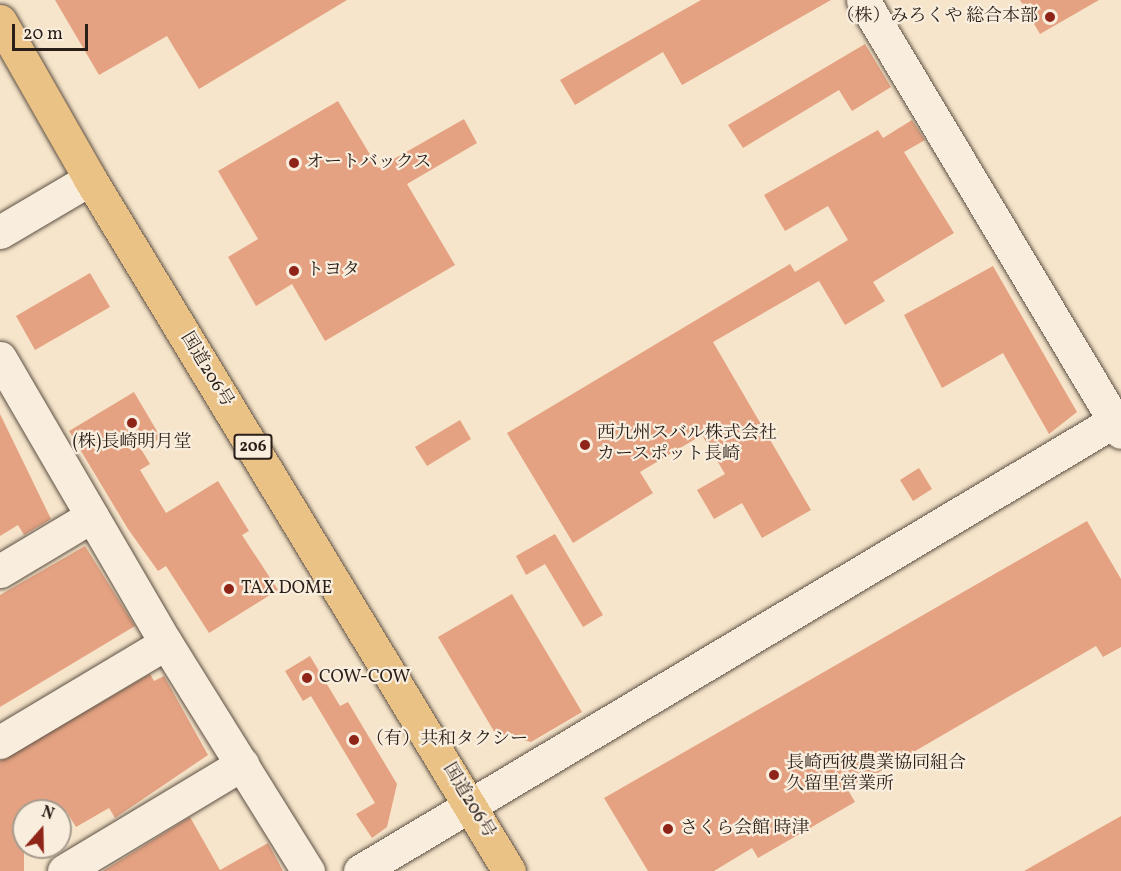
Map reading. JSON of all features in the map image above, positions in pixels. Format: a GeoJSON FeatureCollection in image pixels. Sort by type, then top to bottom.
{"type":"FeatureCollection","features":[{"type":"Feature","properties":{"kind":"highway","name":"国道206号"},"geometry":{"type":"LineString","coordinates":[[0,21],[90,179],[509,871]]}},
{"type":"Feature","properties":{"kind":"street"},"geometry":{"type":"LineString","coordinates":[[360,871],[1119,423],[863,0]]}},
{"type":"Feature","properties":{"kind":"street"},"geometry":{"type":"LineString","coordinates":[[0,232],[90,179]]}},
{"type":"Feature","properties":{"kind":"street"},"geometry":{"type":"LineString","coordinates":[[0,358],[11,404],[92,516],[166,643],[308,871]]}},
{"type":"Feature","properties":{"kind":"street"},"geometry":{"type":"LineString","coordinates":[[0,571],[92,516]]}},
{"type":"Feature","properties":{"kind":"street"},"geometry":{"type":"LineString","coordinates":[[0,742],[166,643]]}},
{"type":"Feature","properties":{"kind":"street"},"geometry":{"type":"LineString","coordinates":[[64,871],[242,764]]}},
{"type":"Feature","properties":{"kind":"building"},"geometry":{"type":"Polygon","coordinates":[[[55,0],[347,0],[199,89],[167,36],[99,75],[55,0]]]}},
{"type":"Feature","properties":{"kind":"building"},"geometry":{"type":"Polygon","coordinates":[[[701,0],[831,0],[682,85],[663,52],[575,105],[560,80],[701,0]]]}},
{"type":"Feature","properties":{"kind":"building","name":"（株）みろくや 総合本部"},"geometry":{"type":"Polygon","coordinates":[[[1020,0],[1099,0],[1040,34],[1020,0]]]}},
{"type":"Feature","properties":{"kind":"building"},"geometry":{"type":"Polygon","coordinates":[[[865,44],[891,87],[852,111],[839,90],[743,148],[728,125],[865,44]]]}},
{"type":"Feature","properties":{"kind":"building"},"geometry":{"type":"Polygon","coordinates":[[[338,101],[378,168],[464,119],[477,143],[407,184],[455,265],[325,341],[292,284],[256,306],[228,257],[258,239],[218,171],[338,101]]]}},
{"type":"Feature","properties":{"kind":"building"},"geometry":{"type":"Polygon","coordinates":[[[912,120],[925,140],[904,152],[954,233],[873,282],[885,301],[845,325],[819,281],[713,342],[811,510],[762,538],[742,503],[714,519],[697,490],[725,474],[702,435],[640,472],[653,493],[573,543],[507,433],[790,264],[795,272],[848,240],[828,206],[785,231],[764,195],[878,130],[883,138],[912,120]]]}},
{"type":"Feature","properties":{"kind":"building"},"geometry":{"type":"Polygon","coordinates":[[[993,266],[1077,412],[1049,434],[1003,353],[942,388],[904,315],[993,266]]]}},
{"type":"Feature","properties":{"kind":"building"},"geometry":{"type":"Polygon","coordinates":[[[90,273],[110,307],[35,350],[16,316],[90,273]]]}},
{"type":"Feature","properties":{"kind":"building"},"geometry":{"type":"Polygon","coordinates":[[[134,392],[161,438],[141,449],[150,464],[140,470],[166,513],[218,481],[249,531],[242,535],[278,590],[209,633],[166,566],[158,571],[128,529],[69,431],[134,392]]]}},
{"type":"Feature","properties":{"kind":"building"},"geometry":{"type":"Polygon","coordinates":[[[0,414],[51,519],[24,535],[18,525],[0,536],[0,414]]]}},
{"type":"Feature","properties":{"kind":"building"},"geometry":{"type":"Polygon","coordinates":[[[460,420],[471,439],[427,466],[415,447],[460,420]]]}},
{"type":"Feature","properties":{"kind":"building"},"geometry":{"type":"Polygon","coordinates":[[[919,468],[932,489],[913,501],[900,480],[919,468]]]}},
{"type":"Feature","properties":{"kind":"building"},"geometry":{"type":"Polygon","coordinates":[[[1087,521],[1121,579],[1121,647],[1103,657],[1096,646],[848,790],[855,802],[758,858],[752,848],[714,871],[648,871],[604,798],[1087,521]]]}},
{"type":"Feature","properties":{"kind":"building"},"geometry":{"type":"Polygon","coordinates":[[[555,534],[603,615],[583,627],[545,564],[526,575],[516,556],[555,534]]]}},
{"type":"Feature","properties":{"kind":"building"},"geometry":{"type":"Polygon","coordinates":[[[85,546],[135,626],[0,707],[0,595],[85,546]]]}},
{"type":"Feature","properties":{"kind":"building"},"geometry":{"type":"Polygon","coordinates":[[[512,594],[582,712],[531,742],[495,733],[438,637],[512,594]]]}},
{"type":"Feature","properties":{"kind":"building"},"geometry":{"type":"Polygon","coordinates":[[[310,656],[340,706],[348,702],[397,784],[387,827],[372,838],[356,814],[375,803],[311,696],[303,701],[285,671],[310,656]]]}},
{"type":"Feature","properties":{"kind":"building"},"geometry":{"type":"Polygon","coordinates":[[[150,674],[154,681],[164,676],[208,755],[115,818],[109,808],[76,827],[72,821],[72,799],[12,799],[12,859],[24,859],[24,871],[0,871],[0,761],[150,674]]]}},
{"type":"Feature","properties":{"kind":"building"},"geometry":{"type":"Polygon","coordinates":[[[1121,816],[1121,871],[1024,871],[1121,816]]]}},
{"type":"Feature","properties":{"kind":"building"},"geometry":{"type":"Polygon","coordinates":[[[190,817],[220,870],[268,843],[283,871],[103,871],[190,817]]]}},
{"type":"Feature","properties":{"kind":"place","name":"（株）みろくや 総合本部"},"geometry":{"type":"Point","coordinates":[1050,17]}},
{"type":"Feature","properties":{"kind":"place","name":"オートバックス"},"geometry":{"type":"Point","coordinates":[294,163]}},
{"type":"Feature","properties":{"kind":"place","name":"トヨタ"},"geometry":{"type":"Point","coordinates":[294,271]}},
{"type":"Feature","properties":{"kind":"place","name":"(株)長崎明月堂"},"geometry":{"type":"Point","coordinates":[132,423]}},
{"type":"Feature","properties":{"kind":"place","name":"西九州スバル株式会社 カースポット長崎"},"geometry":{"type":"Point","coordinates":[585,445]}},
{"type":"Feature","properties":{"kind":"place","name":"TAX DOME"},"geometry":{"type":"Point","coordinates":[229,589]}},
{"type":"Feature","properties":{"kind":"place","name":"COW-COW"},"geometry":{"type":"Point","coordinates":[307,678]}},
{"type":"Feature","properties":{"kind":"place","name":"（有）共和タクシー"},"geometry":{"type":"Point","coordinates":[354,740]}},
{"type":"Feature","properties":{"kind":"place","name":"長崎西彼農業協同組合 久留里営業所"},"geometry":{"type":"Point","coordinates":[774,775]}},
{"type":"Feature","properties":{"kind":"place","name":"さくら会館 時津"},"geometry":{"type":"Point","coordinates":[668,829]}}]}
